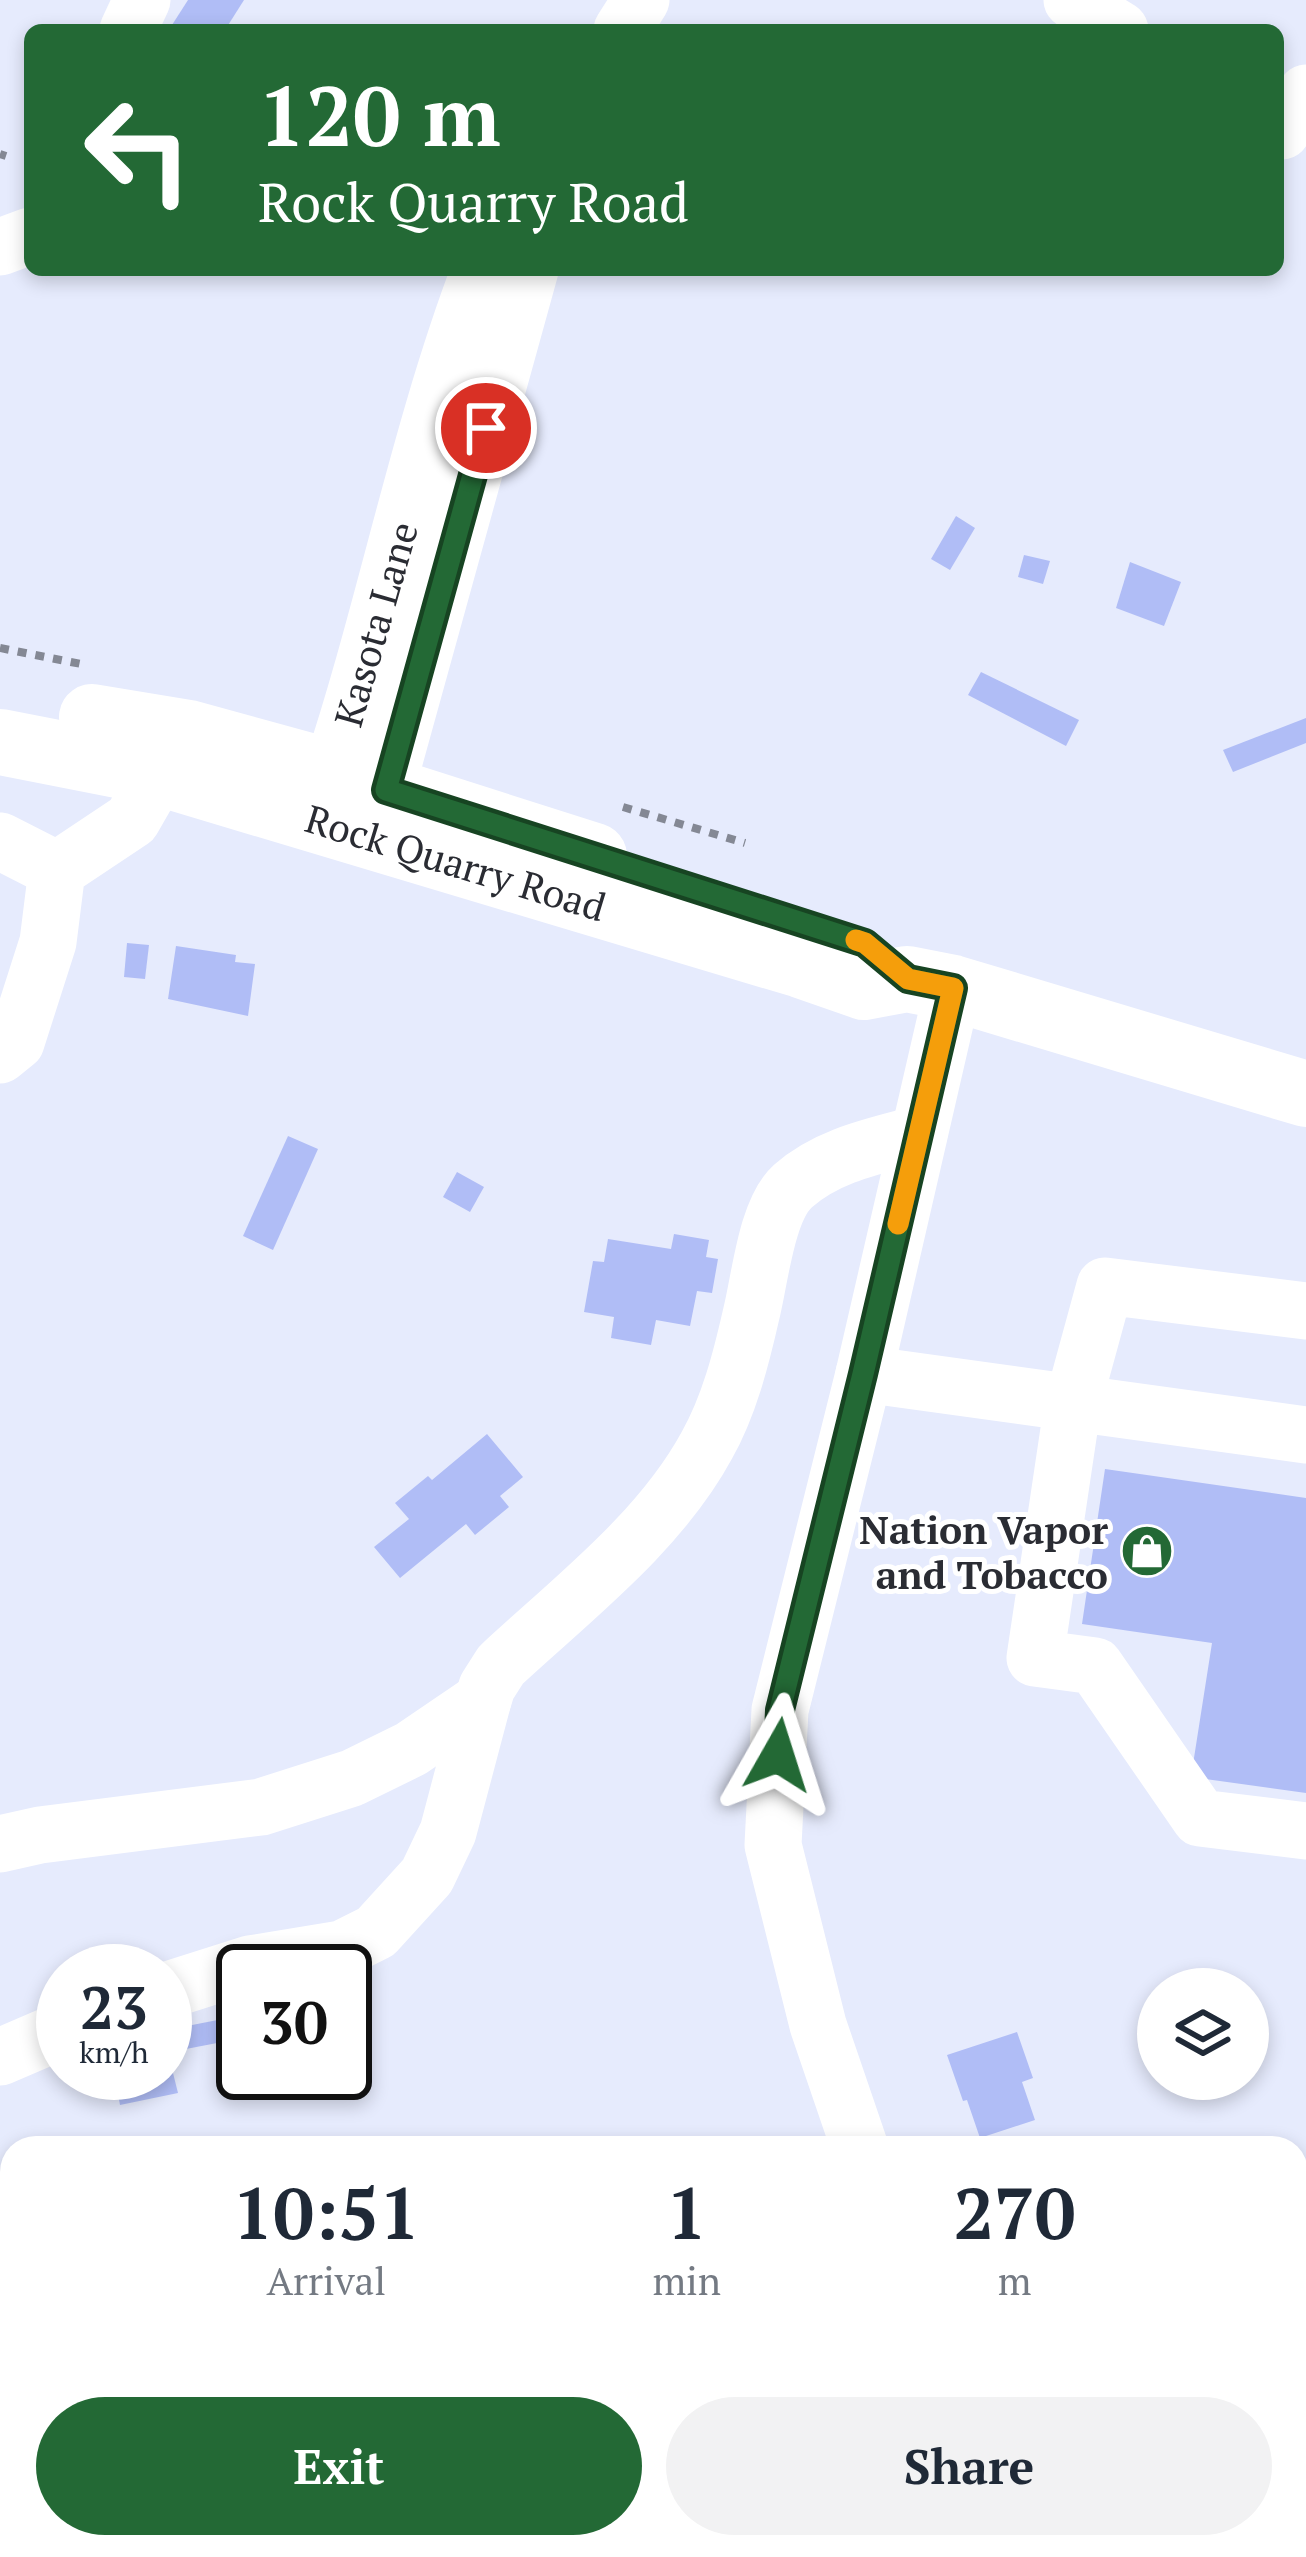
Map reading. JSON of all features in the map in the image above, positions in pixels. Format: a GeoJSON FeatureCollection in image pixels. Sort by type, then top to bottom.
{"type":"FeatureCollection","features":[{"type":"Feature","properties":{"kind":"main road","name":"Rock Quarry Road"},"geometry":{"type":"LineString","coordinates":[[0,702],[189,733],[358,781],[865,943],[930,984],[1306,1094]]}},
{"type":"Feature","properties":{"kind":"main road","name":"Rock Quarry Road"},"geometry":{"type":"LineString","coordinates":[[0,742],[159,773],[864,987],[930,984]]}},
{"type":"Feature","properties":{"kind":"street"},"geometry":{"type":"LineString","coordinates":[[1072,0],[1110,24]]}},
{"type":"Feature","properties":{"kind":"street","name":"Kasota Lane"},"geometry":{"type":"LineString","coordinates":[[358,781],[355,701],[456,337],[478,276]]}},
{"type":"Feature","properties":{"kind":"street","name":"Kasota Lane"},"geometry":{"type":"LineString","coordinates":[[358,781],[528,276]]}},
{"type":"Feature","properties":{"kind":"street"},"geometry":{"type":"LineString","coordinates":[[0,1055],[16,1042],[48,942],[57,870],[132,820],[159,773]]}},
{"type":"Feature","properties":{"kind":"street"},"geometry":{"type":"LineString","coordinates":[[0,841],[57,870]]}},
{"type":"Feature","properties":{"kind":"street"},"geometry":{"type":"LineString","coordinates":[[856,2136],[818,2025],[773,1844],[780,1710],[919,1134],[930,984]]}},
{"type":"Feature","properties":{"kind":"street"},"geometry":{"type":"LineString","coordinates":[[192,1982],[250,1964],[342,1949],[376,1932],[427,1876],[448,1832],[487,1687],[501,1665],[655,1520],[707,1445],[734,1377],[773,1220],[789,1189],[827,1162],[919,1134]]}},
{"type":"Feature","properties":{"kind":"street"},"geometry":{"type":"LineString","coordinates":[[1306,1311],[1105,1286],[1073,1403],[1035,1658],[1095,1666],[1200,1818],[1306,1832]]}},
{"type":"Feature","properties":{"kind":"street"},"geometry":{"type":"LineString","coordinates":[[863,1374],[1306,1435]]}},
{"type":"Feature","properties":{"kind":"street"},"geometry":{"type":"LineString","coordinates":[[0,1844],[261,1808],[352,1778],[411,1750],[483,1700]]}},
{"type":"Feature","properties":{"kind":"street"},"geometry":{"type":"LineString","coordinates":[[0,2057],[36,2042]]}},
{"type":"Feature","properties":{"kind":"building"},"geometry":{"type":"Polygon","coordinates":[[[188,0],[244,0],[229,24],[173,24],[188,0]]]}},
{"type":"Feature","properties":{"kind":"building"},"geometry":{"type":"Polygon","coordinates":[[[956,516],[975,528],[950,570],[931,559],[956,516]]]}},
{"type":"Feature","properties":{"kind":"building"},"geometry":{"type":"Polygon","coordinates":[[[1024,555],[1050,561],[1043,584],[1018,577],[1024,555]]]}},
{"type":"Feature","properties":{"kind":"building"},"geometry":{"type":"Polygon","coordinates":[[[1130,562],[1181,582],[1164,626],[1116,608],[1130,562]]]}},
{"type":"Feature","properties":{"kind":"building"},"geometry":{"type":"Polygon","coordinates":[[[981,672],[1079,720],[1066,746],[968,695],[981,672]]]}},
{"type":"Feature","properties":{"kind":"building"},"geometry":{"type":"Polygon","coordinates":[[[1306,718],[1306,743],[1233,772],[1223,750],[1306,718]]]}},
{"type":"Feature","properties":{"kind":"building"},"geometry":{"type":"Polygon","coordinates":[[[127,943],[149,945],[145,979],[124,977],[127,943]]]}},
{"type":"Feature","properties":{"kind":"building"},"geometry":{"type":"Polygon","coordinates":[[[176,946],[236,955],[235,962],[255,964],[248,1016],[168,999],[176,946]]]}},
{"type":"Feature","properties":{"kind":"building"},"geometry":{"type":"Polygon","coordinates":[[[288,1136],[318,1149],[273,1250],[243,1236],[288,1136]]]}},
{"type":"Feature","properties":{"kind":"building"},"geometry":{"type":"Polygon","coordinates":[[[457,1172],[484,1187],[470,1212],[443,1197],[457,1172]]]}},
{"type":"Feature","properties":{"kind":"building"},"geometry":{"type":"Polygon","coordinates":[[[674,1234],[709,1240],[706,1257],[718,1259],[712,1293],[697,1291],[690,1326],[656,1320],[651,1345],[611,1338],[614,1317],[584,1312],[593,1261],[604,1262],[608,1239],[671,1249],[674,1234]]]}},
{"type":"Feature","properties":{"kind":"building"},"geometry":{"type":"Polygon","coordinates":[[[487,1434],[523,1477],[500,1496],[509,1507],[475,1535],[466,1524],[400,1578],[374,1547],[409,1519],[395,1503],[428,1476],[432,1480],[487,1434]]]}},
{"type":"Feature","properties":{"kind":"building"},"geometry":{"type":"Polygon","coordinates":[[[1105,1469],[1306,1498],[1306,1793],[1191,1777],[1212,1643],[1082,1624],[1105,1469]]]}},
{"type":"Feature","properties":{"kind":"building"},"geometry":{"type":"Polygon","coordinates":[[[216,2020],[216,2043],[192,2048],[192,2025],[216,2020]]]}},
{"type":"Feature","properties":{"kind":"building"},"geometry":{"type":"Polygon","coordinates":[[[1017,2032],[1033,2078],[1022,2082],[1035,2120],[979,2136],[947,2055],[1017,2032]]]}},
{"type":"Feature","properties":{"kind":"slow traffic"},"geometry":{"type":"LineString","coordinates":[[856,940],[908,979],[953,988],[898,1224]]}},
{"type":"Feature","properties":{"kind":"place","name":"Nation Vapor and Tobacco"},"geometry":{"type":"Point","coordinates":[1147,1551]}},
{"type":"Feature","properties":{"kind":"route"},"geometry":{"type":"LineString","coordinates":[[486,428],[386,790],[865,943],[908,979],[953,988],[780,1710],[778,1755]]}}]}
